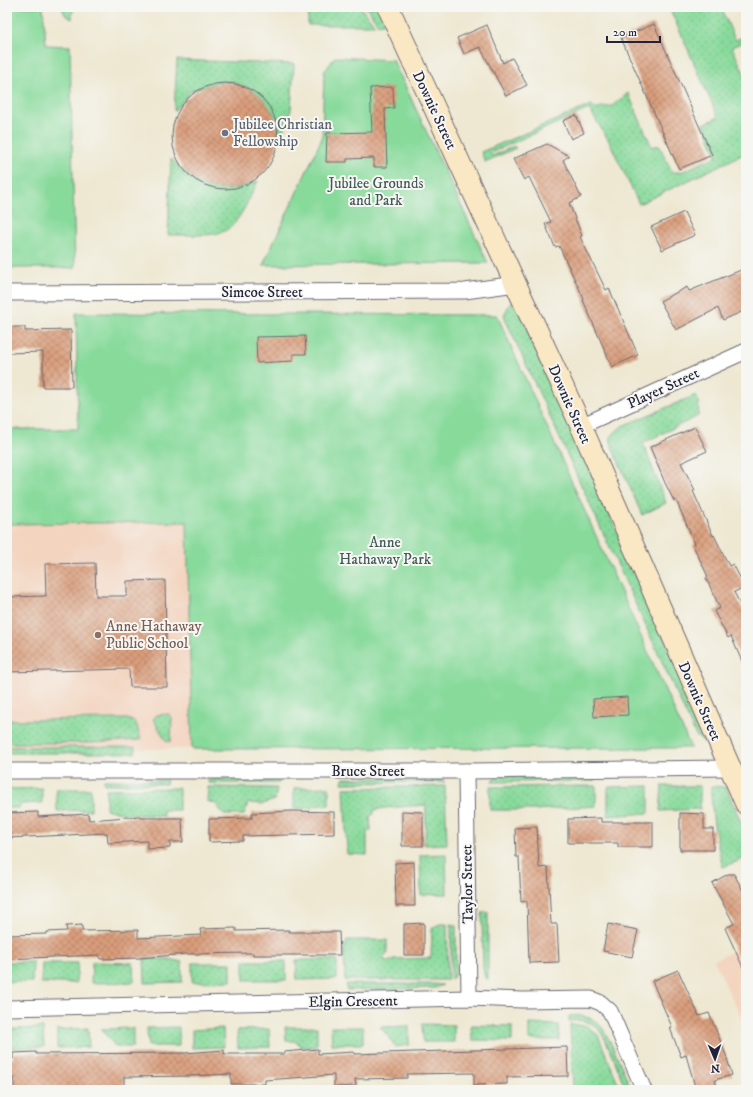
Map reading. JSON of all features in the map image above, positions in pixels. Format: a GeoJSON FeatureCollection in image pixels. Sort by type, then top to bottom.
{"type":"FeatureCollection","features":[{"type":"Feature","properties":{"kind":"main road","name":"Downie Street"},"geometry":{"type":"LineString","coordinates":[[388,7],[580,426],[746,804]]}},
{"type":"Feature","properties":{"kind":"street","name":"Simcoe Street"},"geometry":{"type":"LineString","coordinates":[[7,293],[465,291],[516,284]]}},
{"type":"Feature","properties":{"kind":"street","name":"Player Street"},"geometry":{"type":"LineString","coordinates":[[580,426],[746,350]]}},
{"type":"Feature","properties":{"kind":"street","name":"Bruce Street"},"geometry":{"type":"LineString","coordinates":[[7,771],[466,771],[730,768]]}},
{"type":"Feature","properties":{"kind":"street","name":"Taylor Street"},"geometry":{"type":"LineString","coordinates":[[466,771],[469,998]]}},
{"type":"Feature","properties":{"kind":"street","name":"Elgin Crescent"},"geometry":{"type":"LineString","coordinates":[[7,1008],[469,998],[522,1000],[591,999],[601,1003],[610,1011],[644,1090]]}},
{"type":"Feature","properties":{"kind":"shaded area","name":"Anne Hathaway Public School"},"geometry":{"type":"Polygon","coordinates":[[[7,429],[187,522],[192,749],[7,748],[7,429]]]}},
{"type":"Feature","properties":{"kind":"shaded area"},"geometry":{"type":"Polygon","coordinates":[[[746,946],[746,1028],[714,960],[746,946]]]}},
{"type":"Feature","properties":{"kind":"green space"},"geometry":{"type":"Polygon","coordinates":[[[7,7],[43,7],[46,45],[70,46],[75,268],[7,268],[7,7]]]}},
{"type":"Feature","properties":{"kind":"green space"},"geometry":{"type":"Polygon","coordinates":[[[61,7],[247,7],[73,9],[72,19],[66,16],[61,7]]]}},
{"type":"Feature","properties":{"kind":"green space"},"geometry":{"type":"Polygon","coordinates":[[[308,7],[360,7],[375,25],[308,25],[308,7]]]}},
{"type":"Feature","properties":{"kind":"green space"},"geometry":{"type":"Polygon","coordinates":[[[366,7],[381,7],[388,22],[378,24],[366,7]]]}},
{"type":"Feature","properties":{"kind":"green space"},"geometry":{"type":"Polygon","coordinates":[[[669,7],[721,7],[735,40],[746,36],[746,41],[732,47],[746,78],[746,153],[639,204],[609,141],[589,109],[490,153],[492,156],[514,146],[516,148],[485,162],[481,152],[591,105],[595,108],[612,106],[628,93],[652,147],[659,145],[672,172],[681,172],[717,156],[704,124],[718,117],[669,7]]]}},
{"type":"Feature","properties":{"kind":"green space","name":"Jubilee Grounds and Park"},"geometry":{"type":"Polygon","coordinates":[[[335,57],[393,60],[488,263],[263,265],[322,138],[324,72],[335,57]]]}},
{"type":"Feature","properties":{"kind":"green space"},"geometry":{"type":"Polygon","coordinates":[[[177,60],[294,64],[291,110],[282,135],[278,135],[279,122],[263,98],[251,89],[232,82],[217,82],[191,91],[174,111],[177,60]]]}},
{"type":"Feature","properties":{"kind":"green space"},"geometry":{"type":"Polygon","coordinates":[[[171,159],[194,180],[209,188],[225,190],[234,189],[258,181],[241,214],[234,224],[226,230],[205,235],[168,235],[171,159]]]}},
{"type":"Feature","properties":{"kind":"green space"},"geometry":{"type":"Polygon","coordinates":[[[510,303],[515,305],[519,310],[710,742],[703,741],[696,736],[507,323],[504,315],[510,303]]]}},
{"type":"Feature","properties":{"kind":"green space","name":"Anne Hathaway Park"},"geometry":{"type":"Polygon","coordinates":[[[76,313],[497,315],[691,748],[192,749],[187,522],[7,524],[7,429],[78,429],[76,313]]]}},
{"type":"Feature","properties":{"kind":"green space"},"geometry":{"type":"Polygon","coordinates":[[[696,395],[699,402],[698,416],[643,443],[666,503],[642,515],[613,449],[610,437],[622,426],[696,395]]]}},
{"type":"Feature","properties":{"kind":"green space"},"geometry":{"type":"Polygon","coordinates":[[[169,714],[172,717],[171,741],[167,742],[153,719],[157,715],[169,714]]]}},
{"type":"Feature","properties":{"kind":"green space"},"geometry":{"type":"Polygon","coordinates":[[[128,719],[136,723],[141,740],[92,743],[7,743],[7,720],[128,719]]]}},
{"type":"Feature","properties":{"kind":"green space"},"geometry":{"type":"Polygon","coordinates":[[[7,747],[135,747],[135,753],[7,753],[7,747]]]}},
{"type":"Feature","properties":{"kind":"green space"},"geometry":{"type":"Polygon","coordinates":[[[594,774],[594,781],[492,782],[493,779],[502,776],[594,774]]]}},
{"type":"Feature","properties":{"kind":"green space"},"geometry":{"type":"Polygon","coordinates":[[[279,778],[279,783],[208,783],[209,779],[279,778]]]}},
{"type":"Feature","properties":{"kind":"green space"},"geometry":{"type":"Polygon","coordinates":[[[343,778],[437,778],[445,782],[342,783],[343,778]]]}},
{"type":"Feature","properties":{"kind":"green space"},"geometry":{"type":"Polygon","coordinates":[[[104,780],[167,780],[166,784],[104,784],[104,780]]]}},
{"type":"Feature","properties":{"kind":"green space"},"geometry":{"type":"Polygon","coordinates":[[[445,786],[447,844],[425,845],[426,805],[385,808],[374,810],[374,814],[370,816],[371,830],[367,831],[367,855],[347,854],[344,788],[445,786]]]}},
{"type":"Feature","properties":{"kind":"green space"},"geometry":{"type":"Polygon","coordinates":[[[596,786],[596,806],[535,810],[490,810],[490,787],[596,786]]]}},
{"type":"Feature","properties":{"kind":"green space"},"geometry":{"type":"Polygon","coordinates":[[[649,786],[649,813],[608,816],[608,787],[649,786]]]}},
{"type":"Feature","properties":{"kind":"green space"},"geometry":{"type":"Polygon","coordinates":[[[662,786],[700,786],[700,809],[660,811],[662,786]]]}},
{"type":"Feature","properties":{"kind":"green space"},"geometry":{"type":"Polygon","coordinates":[[[711,786],[726,787],[746,834],[746,858],[723,867],[714,827],[711,786]]]}},
{"type":"Feature","properties":{"kind":"green space"},"geometry":{"type":"Polygon","coordinates":[[[208,787],[277,788],[275,800],[263,804],[248,803],[244,815],[224,815],[216,804],[207,801],[208,787]]]}},
{"type":"Feature","properties":{"kind":"green space"},"geometry":{"type":"Polygon","coordinates":[[[329,787],[329,805],[294,809],[294,788],[329,787]]]}},
{"type":"Feature","properties":{"kind":"green space"},"geometry":{"type":"Polygon","coordinates":[[[42,788],[42,803],[21,804],[19,808],[7,808],[7,789],[42,788]]]}},
{"type":"Feature","properties":{"kind":"green space"},"geometry":{"type":"Polygon","coordinates":[[[179,788],[179,810],[163,810],[163,816],[125,814],[106,809],[106,789],[179,788]]]}},
{"type":"Feature","properties":{"kind":"green space"},"geometry":{"type":"Polygon","coordinates":[[[56,789],[91,789],[91,810],[57,811],[56,789]]]}},
{"type":"Feature","properties":{"kind":"green space"},"geometry":{"type":"Polygon","coordinates":[[[446,854],[447,894],[421,895],[420,855],[446,854]]]}},
{"type":"Feature","properties":{"kind":"green space"},"geometry":{"type":"Polygon","coordinates":[[[488,912],[488,979],[485,978],[483,968],[482,913],[488,912]]]}},
{"type":"Feature","properties":{"kind":"green space"},"geometry":{"type":"Polygon","coordinates":[[[440,924],[447,924],[448,980],[345,980],[344,950],[347,940],[387,940],[387,954],[383,959],[389,962],[393,959],[431,958],[432,928],[440,924]]]}},
{"type":"Feature","properties":{"kind":"green space"},"geometry":{"type":"Polygon","coordinates":[[[451,924],[456,925],[456,970],[454,977],[451,979],[451,924]]]}},
{"type":"Feature","properties":{"kind":"green space"},"geometry":{"type":"Polygon","coordinates":[[[144,958],[169,959],[182,962],[182,982],[145,983],[144,958]]]}},
{"type":"Feature","properties":{"kind":"green space"},"geometry":{"type":"Polygon","coordinates":[[[337,959],[337,979],[297,980],[296,960],[337,959]]]}},
{"type":"Feature","properties":{"kind":"green space"},"geometry":{"type":"Polygon","coordinates":[[[244,961],[286,961],[286,980],[244,980],[244,961]]]}},
{"type":"Feature","properties":{"kind":"green space"},"geometry":{"type":"Polygon","coordinates":[[[7,962],[33,962],[32,982],[7,982],[7,962]]]}},
{"type":"Feature","properties":{"kind":"green space"},"geometry":{"type":"Polygon","coordinates":[[[92,962],[133,963],[134,982],[91,983],[92,962]]]}},
{"type":"Feature","properties":{"kind":"green space"},"geometry":{"type":"Polygon","coordinates":[[[42,963],[78,963],[76,983],[41,983],[42,963]]]}},
{"type":"Feature","properties":{"kind":"green space"},"geometry":{"type":"Polygon","coordinates":[[[192,963],[231,963],[231,981],[192,982],[192,963]]]}},
{"type":"Feature","properties":{"kind":"green space"},"geometry":{"type":"Polygon","coordinates":[[[346,984],[443,985],[435,988],[347,990],[346,984]]]}},
{"type":"Feature","properties":{"kind":"green space"},"geometry":{"type":"Polygon","coordinates":[[[569,1016],[588,1017],[600,1025],[608,1038],[632,1089],[626,1090],[617,1066],[600,1031],[592,1024],[586,1022],[569,1021],[569,1016]]]}},
{"type":"Feature","properties":{"kind":"green space"},"geometry":{"type":"Polygon","coordinates":[[[422,1024],[454,1025],[454,1042],[423,1042],[422,1024]]]}},
{"type":"Feature","properties":{"kind":"green space"},"geometry":{"type":"Polygon","coordinates":[[[529,1024],[559,1025],[559,1040],[529,1040],[529,1024]]]}},
{"type":"Feature","properties":{"kind":"green space"},"geometry":{"type":"Polygon","coordinates":[[[570,1024],[587,1026],[598,1035],[621,1090],[573,1090],[570,1024]]]}},
{"type":"Feature","properties":{"kind":"green space"},"geometry":{"type":"Polygon","coordinates":[[[471,1025],[512,1026],[512,1041],[472,1040],[471,1025]]]}},
{"type":"Feature","properties":{"kind":"green space"},"geometry":{"type":"Polygon","coordinates":[[[409,1026],[409,1045],[395,1047],[390,1038],[380,1027],[409,1026]]]}},
{"type":"Feature","properties":{"kind":"green space"},"geometry":{"type":"Polygon","coordinates":[[[179,1027],[179,1046],[148,1046],[147,1028],[179,1027]]]}},
{"type":"Feature","properties":{"kind":"green space"},"geometry":{"type":"Polygon","coordinates":[[[285,1027],[317,1027],[317,1044],[315,1047],[301,1047],[297,1042],[286,1040],[285,1027]]]}},
{"type":"Feature","properties":{"kind":"green space"},"geometry":{"type":"Polygon","coordinates":[[[331,1027],[363,1027],[363,1044],[332,1044],[331,1027]]]}},
{"type":"Feature","properties":{"kind":"green space"},"geometry":{"type":"Polygon","coordinates":[[[43,1028],[44,1047],[12,1048],[12,1029],[43,1028]]]}},
{"type":"Feature","properties":{"kind":"green space"},"geometry":{"type":"Polygon","coordinates":[[[88,1028],[89,1047],[57,1048],[57,1030],[88,1028]]]}},
{"type":"Feature","properties":{"kind":"green space"},"geometry":{"type":"Polygon","coordinates":[[[133,1028],[133,1047],[116,1047],[101,1029],[133,1028]]]}},
{"type":"Feature","properties":{"kind":"green space"},"geometry":{"type":"Polygon","coordinates":[[[223,1028],[224,1047],[192,1048],[192,1030],[223,1028]]]}},
{"type":"Feature","properties":{"kind":"green space"},"geometry":{"type":"Polygon","coordinates":[[[269,1029],[270,1047],[238,1048],[237,1030],[269,1029]]]}},
{"type":"Feature","properties":{"kind":"building"},"geometry":{"type":"Polygon","coordinates":[[[654,24],[712,155],[679,169],[621,38],[654,24]]]}},
{"type":"Feature","properties":{"kind":"building"},"geometry":{"type":"Polygon","coordinates":[[[487,25],[503,63],[512,58],[527,85],[506,96],[480,47],[464,54],[457,38],[487,25]]]}},
{"type":"Feature","properties":{"kind":"building","name":"Jubilee Christian Fellowship"},"geometry":{"type":"Polygon","coordinates":[[[225,83],[245,87],[263,98],[274,116],[278,136],[274,156],[263,174],[245,185],[225,189],[205,185],[187,174],[176,156],[172,136],[176,116],[187,98],[205,87],[225,83]]]}},
{"type":"Feature","properties":{"kind":"building"},"geometry":{"type":"Polygon","coordinates":[[[393,87],[394,108],[385,109],[387,167],[374,167],[374,158],[347,159],[347,162],[326,162],[327,133],[372,132],[370,88],[393,87]]]}},
{"type":"Feature","properties":{"kind":"building"},"geometry":{"type":"Polygon","coordinates":[[[576,115],[584,133],[571,139],[563,121],[576,115]]]}},
{"type":"Feature","properties":{"kind":"building"},"geometry":{"type":"Polygon","coordinates":[[[547,144],[569,156],[563,160],[581,197],[569,203],[582,236],[580,237],[606,290],[609,288],[638,355],[612,367],[583,300],[584,299],[559,246],[555,247],[545,224],[551,222],[529,177],[524,180],[513,159],[547,144]]]}},
{"type":"Feature","properties":{"kind":"building"},"geometry":{"type":"Polygon","coordinates":[[[684,212],[695,235],[662,250],[651,227],[684,212]]]}},
{"type":"Feature","properties":{"kind":"building"},"geometry":{"type":"Polygon","coordinates":[[[746,268],[746,310],[723,320],[718,308],[676,330],[660,301],[687,287],[689,291],[746,268]]]}},
{"type":"Feature","properties":{"kind":"building"},"geometry":{"type":"Polygon","coordinates":[[[7,327],[25,327],[25,331],[71,330],[72,387],[43,387],[43,352],[7,353],[7,327]]]}},
{"type":"Feature","properties":{"kind":"building"},"geometry":{"type":"Polygon","coordinates":[[[305,336],[306,354],[293,354],[293,361],[257,363],[256,337],[305,336]]]}},
{"type":"Feature","properties":{"kind":"building"},"geometry":{"type":"Polygon","coordinates":[[[695,427],[707,451],[681,463],[695,490],[693,491],[713,536],[714,535],[729,566],[733,564],[745,587],[734,592],[746,616],[746,671],[731,636],[728,638],[714,611],[720,608],[706,578],[708,577],[693,545],[695,544],[676,500],[674,501],[665,483],[650,447],[695,427]]]}},
{"type":"Feature","properties":{"kind":"building"},"geometry":{"type":"Polygon","coordinates":[[[95,563],[96,596],[127,596],[127,581],[165,580],[167,687],[130,687],[129,669],[7,672],[7,597],[46,596],[45,564],[95,563]]]}},
{"type":"Feature","properties":{"kind":"building"},"geometry":{"type":"Polygon","coordinates":[[[627,697],[628,715],[594,717],[593,699],[627,697]]]}},
{"type":"Feature","properties":{"kind":"building"},"geometry":{"type":"Polygon","coordinates":[[[291,811],[334,812],[334,834],[243,836],[243,841],[209,842],[209,819],[252,818],[252,813],[291,811]]]}},
{"type":"Feature","properties":{"kind":"building"},"geometry":{"type":"Polygon","coordinates":[[[402,811],[423,812],[423,846],[402,846],[402,811]]]}},
{"type":"Feature","properties":{"kind":"building"},"geometry":{"type":"Polygon","coordinates":[[[38,812],[38,817],[88,814],[89,820],[140,816],[141,818],[182,818],[183,842],[170,842],[170,848],[147,849],[147,841],[108,843],[107,833],[7,838],[7,813],[38,812]]]}},
{"type":"Feature","properties":{"kind":"building"},"geometry":{"type":"Polygon","coordinates":[[[680,813],[704,814],[704,829],[713,829],[713,850],[680,850],[680,813]]]}},
{"type":"Feature","properties":{"kind":"building"},"geometry":{"type":"Polygon","coordinates":[[[601,818],[601,822],[653,822],[653,847],[618,847],[618,843],[568,843],[568,819],[601,818]]]}},
{"type":"Feature","properties":{"kind":"building"},"geometry":{"type":"Polygon","coordinates":[[[537,827],[539,868],[548,867],[551,924],[557,924],[559,962],[529,963],[527,901],[521,902],[519,857],[516,857],[515,828],[537,827]]]}},
{"type":"Feature","properties":{"kind":"building"},"geometry":{"type":"Polygon","coordinates":[[[414,862],[415,906],[396,906],[395,863],[414,862]]]}},
{"type":"Feature","properties":{"kind":"building"},"geometry":{"type":"Polygon","coordinates":[[[728,874],[734,874],[746,896],[746,974],[725,928],[734,924],[712,883],[728,874]]]}},
{"type":"Feature","properties":{"kind":"building"},"geometry":{"type":"Polygon","coordinates":[[[424,923],[424,955],[404,955],[404,924],[424,923]]]}},
{"type":"Feature","properties":{"kind":"building"},"geometry":{"type":"Polygon","coordinates":[[[608,924],[638,930],[632,957],[603,951],[608,924]]]}},
{"type":"Feature","properties":{"kind":"building"},"geometry":{"type":"Polygon","coordinates":[[[82,925],[82,931],[138,930],[138,938],[201,935],[200,929],[236,928],[236,931],[289,930],[289,932],[339,932],[340,955],[253,955],[253,953],[187,954],[140,958],[100,959],[99,955],[7,959],[7,935],[47,934],[47,932],[67,931],[66,926],[82,925]]]}},
{"type":"Feature","properties":{"kind":"building"},"geometry":{"type":"Polygon","coordinates":[[[678,970],[699,1016],[709,1013],[726,1055],[732,1075],[715,1080],[718,1090],[696,1090],[686,1055],[681,1057],[670,1028],[672,1027],[652,981],[678,970]]]}},
{"type":"Feature","properties":{"kind":"building"},"geometry":{"type":"Polygon","coordinates":[[[567,1047],[568,1076],[507,1077],[507,1084],[474,1085],[474,1073],[407,1074],[407,1078],[355,1079],[356,1086],[334,1087],[334,1075],[265,1080],[265,1084],[231,1084],[231,1074],[124,1077],[124,1087],[14,1090],[14,1078],[7,1078],[7,1059],[13,1059],[13,1053],[185,1053],[224,1050],[224,1054],[284,1054],[284,1052],[318,1049],[318,1054],[354,1052],[354,1054],[567,1047]]]}},
{"type":"Feature","properties":{"kind":"place","name":"Jubilee Christian Fellowship"},"geometry":{"type":"Point","coordinates":[225,133]}},
{"type":"Feature","properties":{"kind":"place","name":"Anne Hathaway Public School"},"geometry":{"type":"Point","coordinates":[98,635]}}]}
